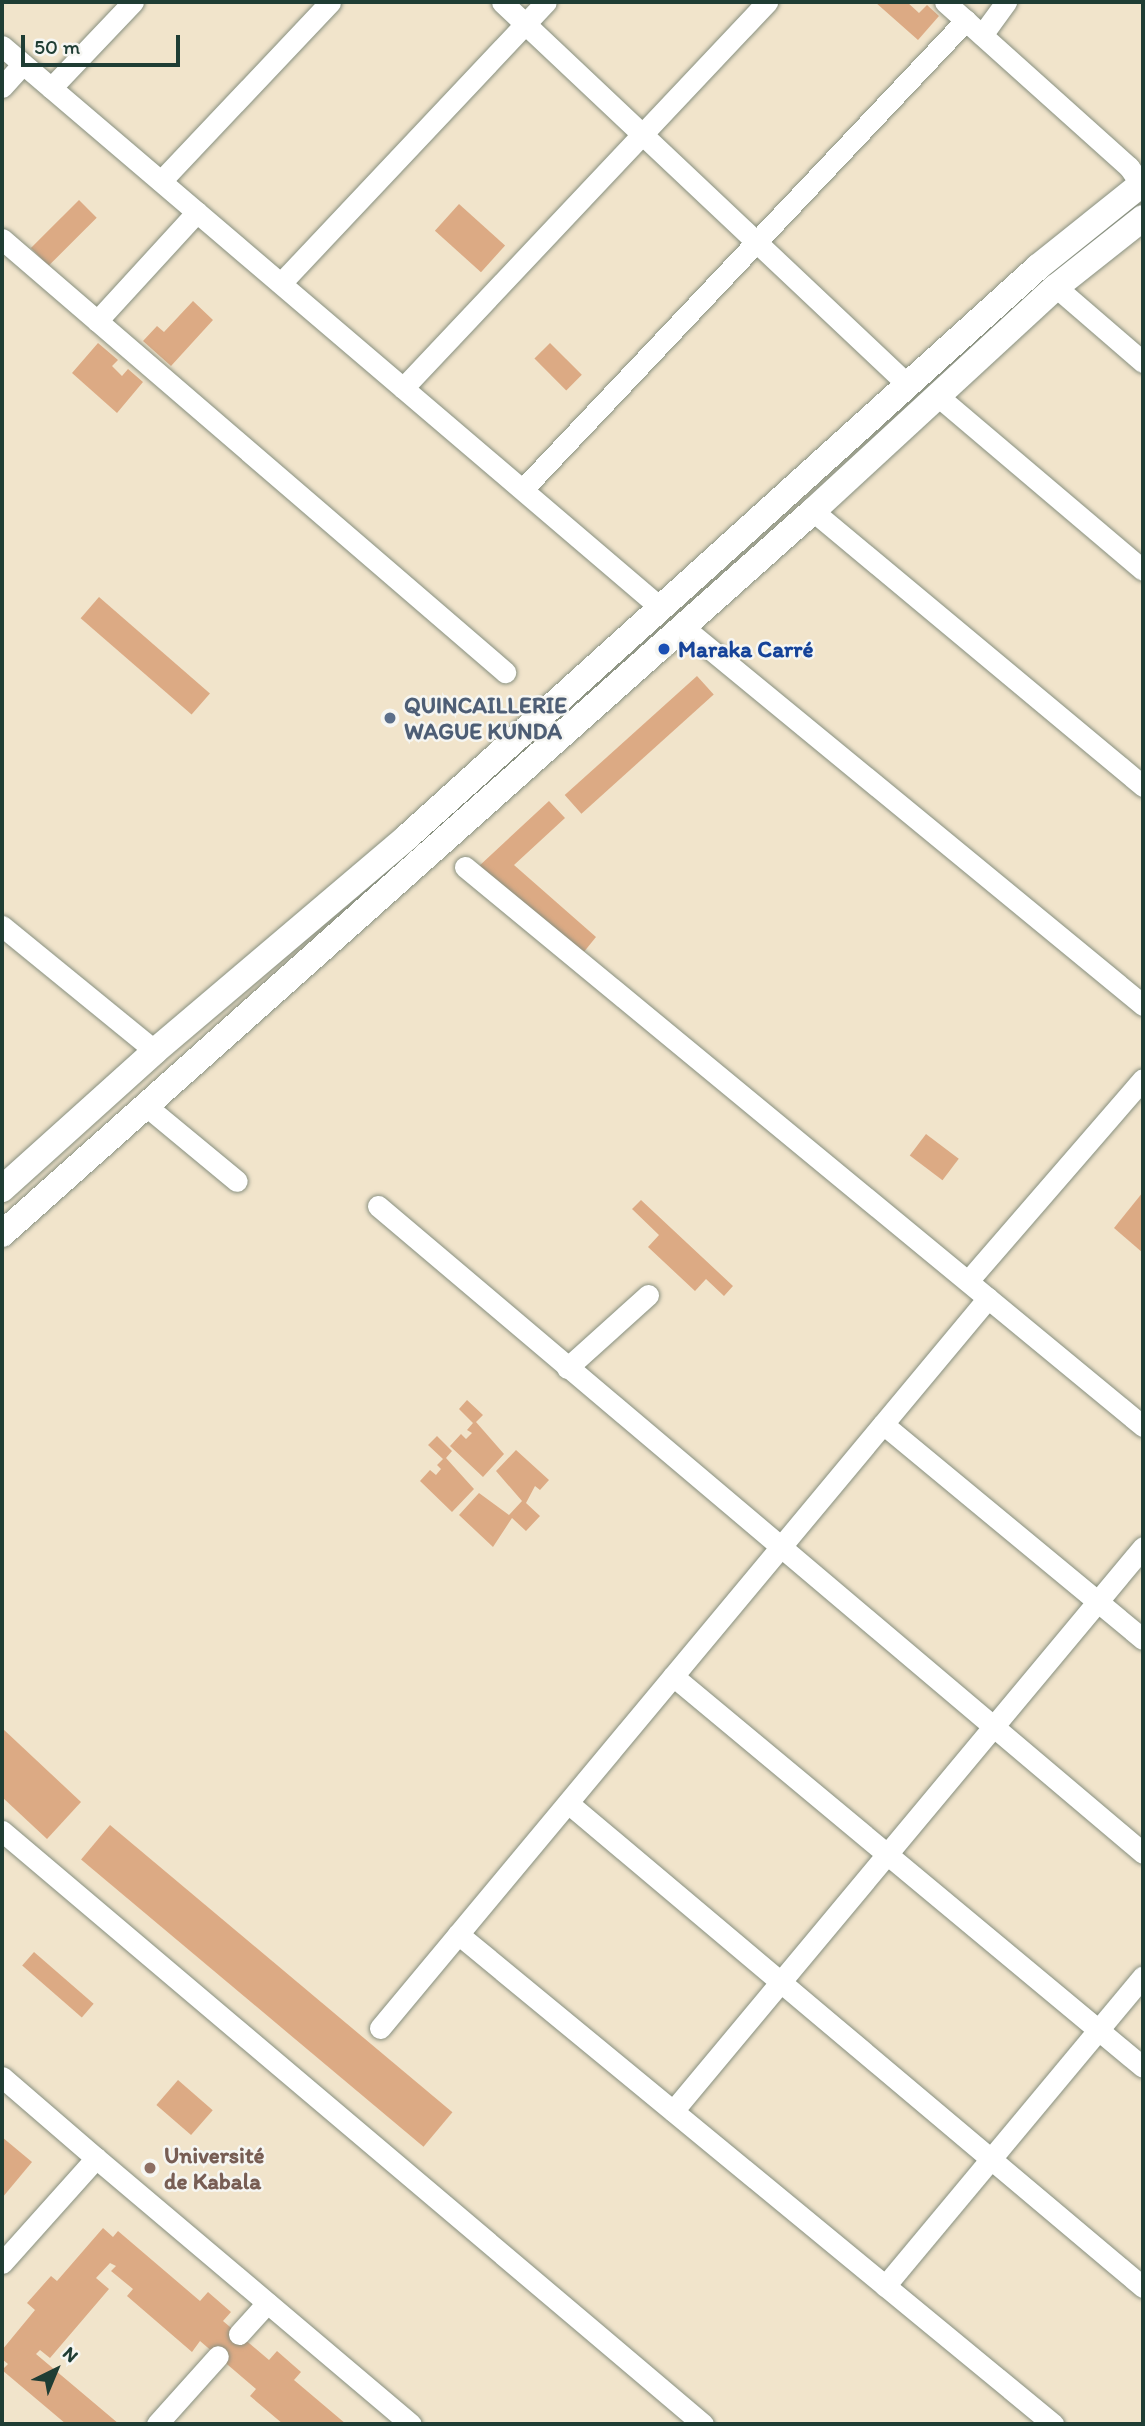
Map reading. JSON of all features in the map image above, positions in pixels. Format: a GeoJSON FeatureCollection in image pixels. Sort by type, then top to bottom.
{"type":"FeatureCollection","features":[{"type":"Feature","properties":{"kind":"main road"},"geometry":{"type":"LineString","coordinates":[[2,1189],[155,1051],[407,836],[1048,258],[1142,184]]}},
{"type":"Feature","properties":{"kind":"main road"},"geometry":{"type":"LineString","coordinates":[[2,1234],[813,511],[1056,287],[1143,218]]}},
{"type":"Feature","properties":{"kind":"street"},"geometry":{"type":"LineString","coordinates":[[51,88],[132,2]]}},
{"type":"Feature","properties":{"kind":"street"},"geometry":{"type":"LineString","coordinates":[[160,181],[330,2]]}},
{"type":"Feature","properties":{"kind":"street"},"geometry":{"type":"LineString","coordinates":[[502,2],[908,385]]}},
{"type":"Feature","properties":{"kind":"street"},"geometry":{"type":"LineString","coordinates":[[281,284],[546,2]]}},
{"type":"Feature","properties":{"kind":"street"},"geometry":{"type":"LineString","coordinates":[[403,388],[767,2]]}},
{"type":"Feature","properties":{"kind":"street"},"geometry":{"type":"LineString","coordinates":[[945,2],[1129,167],[1142,184]]}},
{"type":"Feature","properties":{"kind":"street"},"geometry":{"type":"LineString","coordinates":[[982,35],[1006,2]]}},
{"type":"Feature","properties":{"kind":"street"},"geometry":{"type":"LineString","coordinates":[[523,489],[966,20]]}},
{"type":"Feature","properties":{"kind":"street"},"geometry":{"type":"LineString","coordinates":[[2,46],[661,608]]}},
{"type":"Feature","properties":{"kind":"street"},"geometry":{"type":"LineString","coordinates":[[2,87],[23,64]]}},
{"type":"Feature","properties":{"kind":"street"},"geometry":{"type":"LineString","coordinates":[[97,321],[197,212]]}},
{"type":"Feature","properties":{"kind":"street"},"geometry":{"type":"LineString","coordinates":[[2,239],[505,672]]}},
{"type":"Feature","properties":{"kind":"street"},"geometry":{"type":"LineString","coordinates":[[1056,287],[1143,362]]}},
{"type":"Feature","properties":{"kind":"street"},"geometry":{"type":"LineString","coordinates":[[939,397],[1143,569]]}},
{"type":"Feature","properties":{"kind":"street"},"geometry":{"type":"LineString","coordinates":[[813,511],[1143,786]]}},
{"type":"Feature","properties":{"kind":"street"},"geometry":{"type":"LineString","coordinates":[[682,626],[1143,1004]]}},
{"type":"Feature","properties":{"kind":"street"},"geometry":{"type":"LineString","coordinates":[[465,867],[1143,1426]]}},
{"type":"Feature","properties":{"kind":"street"},"geometry":{"type":"LineString","coordinates":[[2,926],[155,1051]]}},
{"type":"Feature","properties":{"kind":"street"},"geometry":{"type":"LineString","coordinates":[[968,1282],[1143,1079]]}},
{"type":"Feature","properties":{"kind":"street"},"geometry":{"type":"LineString","coordinates":[[145,1105],[237,1181]]}},
{"type":"Feature","properties":{"kind":"street"},"geometry":{"type":"LineString","coordinates":[[378,1206],[779,1549],[1143,1853]]}},
{"type":"Feature","properties":{"kind":"street"},"geometry":{"type":"LineString","coordinates":[[567,1368],[648,1295]]}},
{"type":"Feature","properties":{"kind":"street"},"geometry":{"type":"LineString","coordinates":[[380,2028],[988,1298]]}},
{"type":"Feature","properties":{"kind":"street"},"geometry":{"type":"LineString","coordinates":[[883,1424],[1143,1639]]}},
{"type":"Feature","properties":{"kind":"street"},"geometry":{"type":"LineString","coordinates":[[673,2111],[1143,1547]]}},
{"type":"Feature","properties":{"kind":"street"},"geometry":{"type":"LineString","coordinates":[[673,1676],[1143,2067]]}},
{"type":"Feature","properties":{"kind":"street"},"geometry":{"type":"LineString","coordinates":[[568,1803],[1143,2287]]}},
{"type":"Feature","properties":{"kind":"street"},"geometry":{"type":"LineString","coordinates":[[2,1831],[703,2424]]}},
{"type":"Feature","properties":{"kind":"street"},"geometry":{"type":"LineString","coordinates":[[458,1934],[1054,2424]]}},
{"type":"Feature","properties":{"kind":"street"},"geometry":{"type":"LineString","coordinates":[[885,2286],[1143,1976]]}},
{"type":"Feature","properties":{"kind":"street"},"geometry":{"type":"LineString","coordinates":[[2,2077],[411,2424]]}},
{"type":"Feature","properties":{"kind":"street"},"geometry":{"type":"LineString","coordinates":[[2,2263],[96,2158]]}},
{"type":"Feature","properties":{"kind":"street"},"geometry":{"type":"LineString","coordinates":[[239,2334],[267,2303]]}},
{"type":"Feature","properties":{"kind":"street"},"geometry":{"type":"LineString","coordinates":[[157,2424],[218,2356]]}},
{"type":"Feature","properties":{"kind":"building"},"geometry":{"type":"Polygon","coordinates":[[[875,2],[907,2],[919,13],[927,5],[939,16],[918,40],[875,2]]]}},
{"type":"Feature","properties":{"kind":"building"},"geometry":{"type":"Polygon","coordinates":[[[79,200],[97,218],[49,266],[31,248],[79,200]]]}},
{"type":"Feature","properties":{"kind":"building"},"geometry":{"type":"Polygon","coordinates":[[[459,204],[505,245],[481,272],[435,231],[459,204]]]}},
{"type":"Feature","properties":{"kind":"building"},"geometry":{"type":"Polygon","coordinates":[[[193,301],[213,320],[171,366],[143,341],[157,326],[164,332],[193,301]]]}},
{"type":"Feature","properties":{"kind":"building"},"geometry":{"type":"Polygon","coordinates":[[[98,343],[118,360],[112,366],[122,376],[128,369],[143,382],[117,413],[72,373],[98,343]]]}},
{"type":"Feature","properties":{"kind":"building"},"geometry":{"type":"Polygon","coordinates":[[[550,343],[582,375],[566,390],[534,359],[550,343]]]}},
{"type":"Feature","properties":{"kind":"building"},"geometry":{"type":"Polygon","coordinates":[[[99,597],[210,693],[192,715],[81,618],[99,597]]]}},
{"type":"Feature","properties":{"kind":"building"},"geometry":{"type":"Polygon","coordinates":[[[697,676],[714,695],[581,814],[565,795],[697,676]]]}},
{"type":"Feature","properties":{"kind":"building"},"geometry":{"type":"Polygon","coordinates":[[[549,801],[565,818],[514,865],[596,937],[583,953],[478,867],[549,801]]]}},
{"type":"Feature","properties":{"kind":"building"},"geometry":{"type":"Polygon","coordinates":[[[926,1134],[959,1159],[942,1180],[910,1156],[926,1134]]]}},
{"type":"Feature","properties":{"kind":"building"},"geometry":{"type":"Polygon","coordinates":[[[1143,1192],[1143,1253],[1114,1228],[1143,1192]]]}},
{"type":"Feature","properties":{"kind":"building"},"geometry":{"type":"Polygon","coordinates":[[[641,1200],[733,1286],[724,1296],[706,1279],[695,1291],[648,1247],[659,1235],[632,1209],[641,1200]]]}},
{"type":"Feature","properties":{"kind":"building"},"geometry":{"type":"Polygon","coordinates":[[[467,1400],[483,1415],[476,1422],[504,1454],[483,1477],[450,1446],[461,1434],[466,1439],[472,1433],[467,1430],[473,1423],[459,1409],[467,1400]]]}},
{"type":"Feature","properties":{"kind":"building"},"geometry":{"type":"Polygon","coordinates":[[[437,1436],[452,1451],[446,1458],[474,1489],[452,1512],[420,1481],[430,1470],[436,1475],[441,1469],[437,1465],[443,1459],[428,1445],[437,1436]]]}},
{"type":"Feature","properties":{"kind":"building"},"geometry":{"type":"Polygon","coordinates":[[[516,1450],[549,1480],[540,1490],[535,1486],[526,1503],[540,1516],[526,1531],[512,1518],[493,1547],[459,1515],[479,1493],[509,1515],[522,1501],[496,1471],[516,1450]]]}},
{"type":"Feature","properties":{"kind":"building"},"geometry":{"type":"Polygon","coordinates":[[[2,1728],[81,1802],[47,1839],[2,1797],[2,1728]]]}},
{"type":"Feature","properties":{"kind":"building"},"geometry":{"type":"Polygon","coordinates":[[[110,1825],[452,2112],[423,2147],[81,1859],[110,1825]]]}},
{"type":"Feature","properties":{"kind":"building"},"geometry":{"type":"Polygon","coordinates":[[[34,1952],[94,2004],[82,2017],[22,1966],[34,1952]]]}},
{"type":"Feature","properties":{"kind":"building"},"geometry":{"type":"Polygon","coordinates":[[[178,2080],[213,2110],[191,2135],[156,2105],[178,2080]]]}},
{"type":"Feature","properties":{"kind":"building"},"geometry":{"type":"Polygon","coordinates":[[[2,2137],[32,2162],[2,2198],[2,2137]]]}},
{"type":"Feature","properties":{"kind":"building"},"geometry":{"type":"Polygon","coordinates":[[[103,2228],[113,2237],[118,2231],[200,2301],[208,2292],[231,2312],[223,2321],[269,2360],[277,2351],[301,2372],[294,2380],[346,2424],[283,2424],[250,2396],[256,2389],[200,2341],[192,2352],[127,2296],[133,2289],[111,2271],[116,2266],[110,2263],[96,2278],[109,2289],[50,2358],[40,2350],[36,2354],[119,2424],[66,2424],[2,2370],[8,2364],[2,2359],[2,2350],[35,2310],[27,2303],[51,2276],[57,2281],[103,2228]]]}},
{"type":"Feature","properties":{"kind":"place","name":"Maraka Carré"},"geometry":{"type":"Point","coordinates":[664,649]}},
{"type":"Feature","properties":{"kind":"place","name":"QUINCAILLERIE WAGUE KUNDA"},"geometry":{"type":"Point","coordinates":[390,718]}},
{"type":"Feature","properties":{"kind":"place","name":"Université de Kabala"},"geometry":{"type":"Point","coordinates":[150,2168]}}]}
